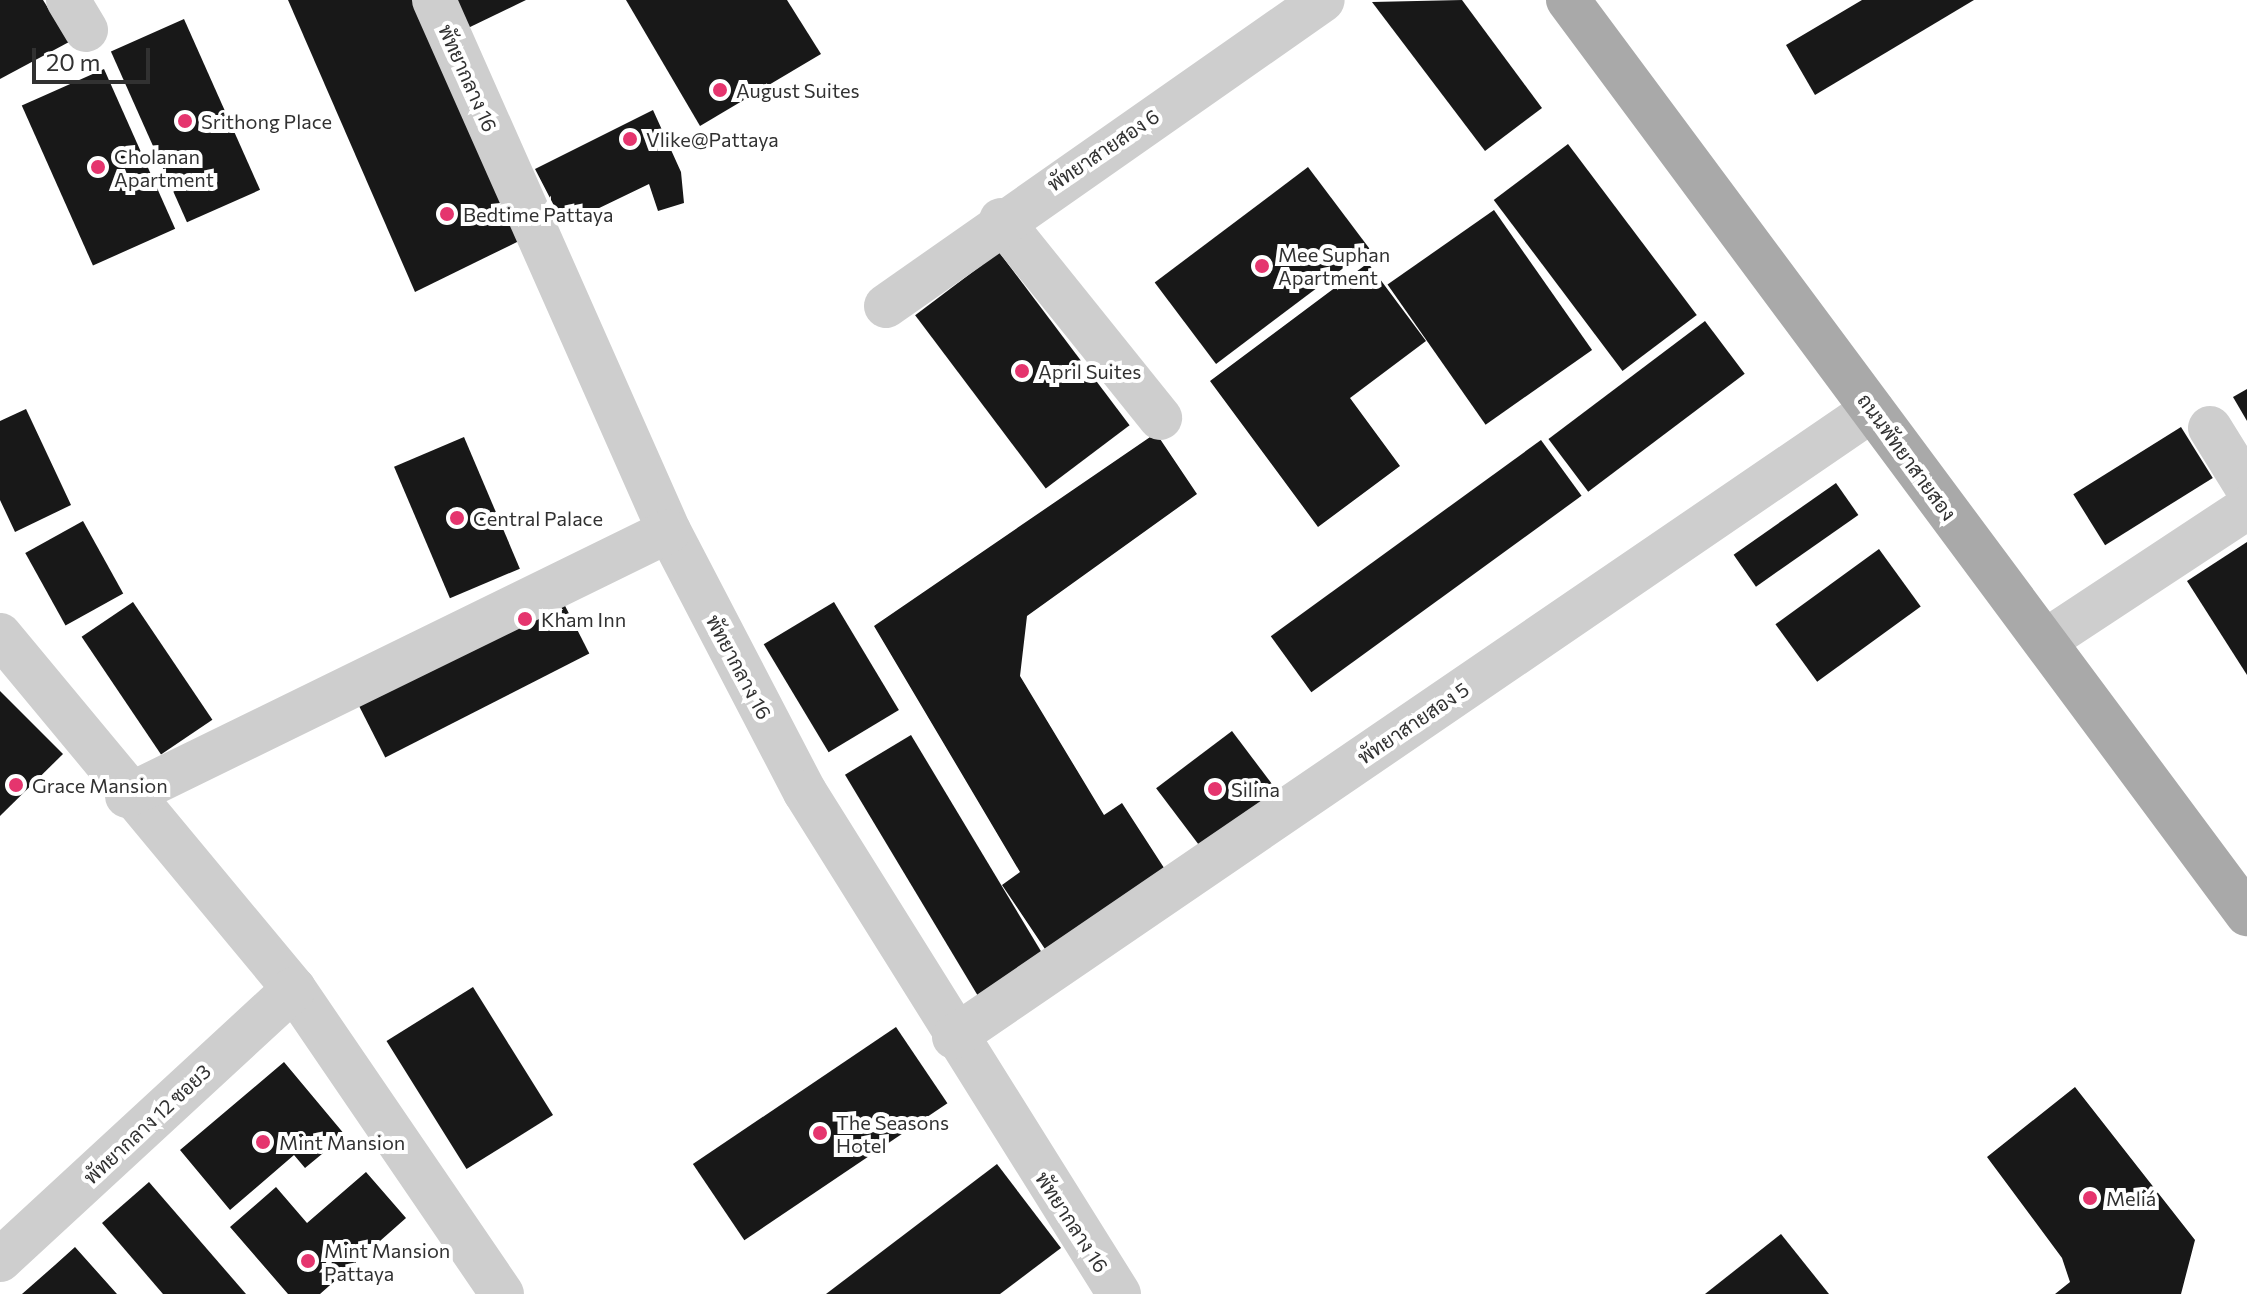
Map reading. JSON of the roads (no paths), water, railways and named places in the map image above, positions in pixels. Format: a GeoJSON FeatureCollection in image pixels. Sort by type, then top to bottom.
{"type":"FeatureCollection","features":[{"type":"Feature","properties":{"kind":"main road","name":"ถนนพัทยาสายสอง"},"geometry":{"type":"LineString","coordinates":[[1568,0],[2247,914]]}},
{"type":"Feature","properties":{"kind":"street","name":"พัทยากลาง 16"},"geometry":{"type":"LineString","coordinates":[[434,0],[669,531],[805,792],[954,1037],[1119,1294]]}},
{"type":"Feature","properties":{"kind":"street","name":"พัทยาสายสอง 6"},"geometry":{"type":"LineString","coordinates":[[886,306],[1001,220],[1323,0]]}},
{"type":"Feature","properties":{"kind":"street"},"geometry":{"type":"LineString","coordinates":[[1001,220],[1160,418]]}},
{"type":"Feature","properties":{"kind":"street","name":"พัทยาสายสอง 5"},"geometry":{"type":"LineString","coordinates":[[954,1037],[1872,410]]}},
{"type":"Feature","properties":{"kind":"street"},"geometry":{"type":"LineString","coordinates":[[2210,428],[2247,488]]}},
{"type":"Feature","properties":{"kind":"street"},"geometry":{"type":"LineString","coordinates":[[2045,641],[2247,508]]}},
{"type":"Feature","properties":{"kind":"street"},"geometry":{"type":"LineString","coordinates":[[127,796],[669,531]]}},
{"type":"Feature","properties":{"kind":"street"},"geometry":{"type":"LineString","coordinates":[[1,640],[127,796],[294,989],[502,1294]]}},
{"type":"Feature","properties":{"kind":"street","name":"พัทยากลาง 12 ซอย3"},"geometry":{"type":"LineString","coordinates":[[0,1260],[294,989]]}},
{"type":"Feature","properties":{"kind":"place","name":"August Suites"},"geometry":{"type":"Point","coordinates":[720,90]}},
{"type":"Feature","properties":{"kind":"place","name":"Srithong Place"},"geometry":{"type":"Point","coordinates":[185,121]}},
{"type":"Feature","properties":{"kind":"place","name":"Vlike@Pattaya"},"geometry":{"type":"Point","coordinates":[630,139]}},
{"type":"Feature","properties":{"kind":"place","name":"Cholanan Apartment"},"geometry":{"type":"Point","coordinates":[98,167]}},
{"type":"Feature","properties":{"kind":"place","name":"Bedtime Pattaya"},"geometry":{"type":"Point","coordinates":[447,214]}},
{"type":"Feature","properties":{"kind":"place","name":"Mee Suphan Apartment"},"geometry":{"type":"Point","coordinates":[1262,266]}},
{"type":"Feature","properties":{"kind":"place","name":"April Suites"},"geometry":{"type":"Point","coordinates":[1022,371]}},
{"type":"Feature","properties":{"kind":"place","name":"Central Palace"},"geometry":{"type":"Point","coordinates":[457,518]}},
{"type":"Feature","properties":{"kind":"place","name":"Kham Inn"},"geometry":{"type":"Point","coordinates":[525,619]}},
{"type":"Feature","properties":{"kind":"place","name":"Grace Mansion"},"geometry":{"type":"Point","coordinates":[16,785]}},
{"type":"Feature","properties":{"kind":"place","name":"Silina"},"geometry":{"type":"Point","coordinates":[1215,789]}},
{"type":"Feature","properties":{"kind":"place","name":"The Seasons Hotel"},"geometry":{"type":"Point","coordinates":[820,1133]}},
{"type":"Feature","properties":{"kind":"place","name":"Mint Mansion"},"geometry":{"type":"Point","coordinates":[263,1142]}},
{"type":"Feature","properties":{"kind":"place","name":"Meliá"},"geometry":{"type":"Point","coordinates":[2090,1198]}},
{"type":"Feature","properties":{"kind":"place","name":"Mint Mansion Pattaya"},"geometry":{"type":"Point","coordinates":[308,1261]}}]}
